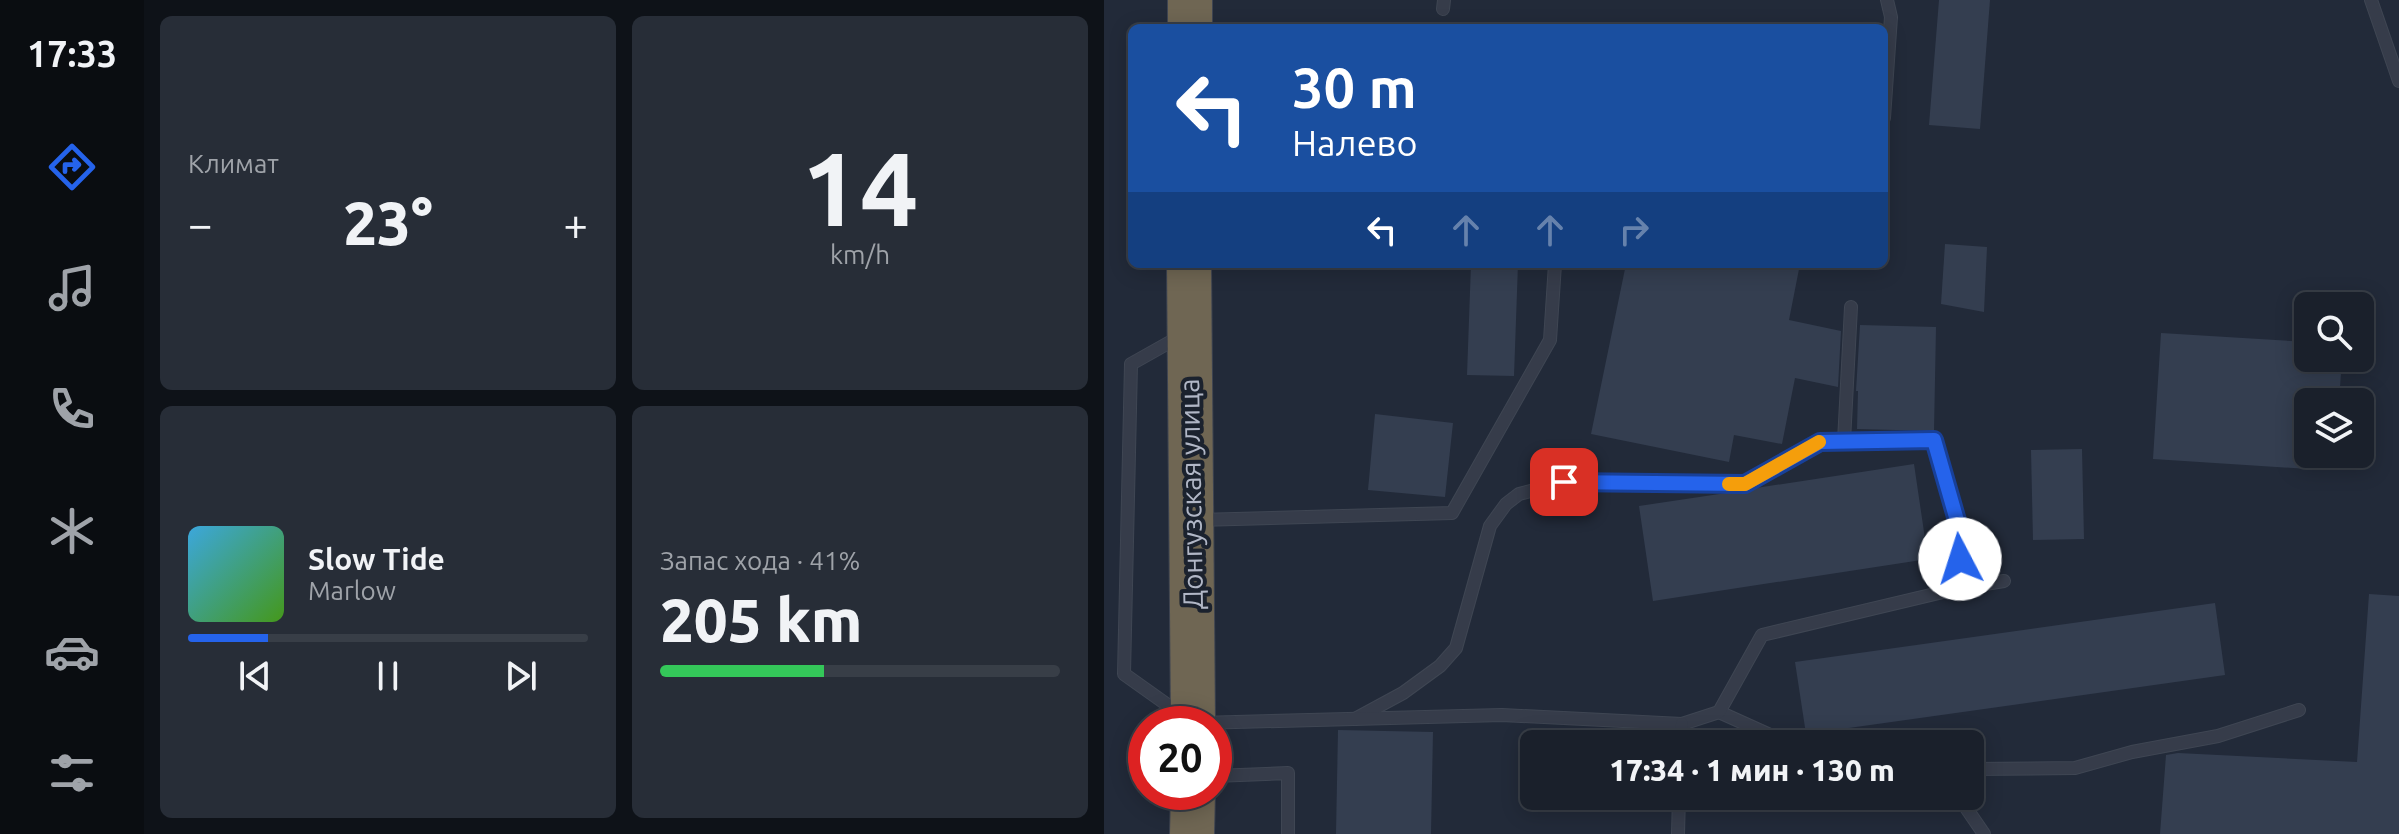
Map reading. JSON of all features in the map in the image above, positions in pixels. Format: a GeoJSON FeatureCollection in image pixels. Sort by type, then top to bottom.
{"type":"FeatureCollection","features":[{"type":"Feature","properties":{"kind":"highway"},"geometry":{"type":"LineString","coordinates":[[1190,0],[1190,24]]}},
{"type":"Feature","properties":{"kind":"highway","name":"Донгузская улица"},"geometry":{"type":"LineString","coordinates":[[1189,268],[1193,706]]}},
{"type":"Feature","properties":{"kind":"highway"},"geometry":{"type":"LineString","coordinates":[[1192,834],[1193,810]]}},
{"type":"Feature","properties":{"kind":"lane"},"geometry":{"type":"LineString","coordinates":[[1887,0],[1891,17],[1888,60]]}},
{"type":"Feature","properties":{"kind":"lane"},"geometry":{"type":"LineString","coordinates":[[2371,0],[2399,81]]}},
{"type":"Feature","properties":{"kind":"lane"},"geometry":{"type":"LineString","coordinates":[[1191,520],[1452,513],[1550,340],[1555,268]]}},
{"type":"Feature","properties":{"kind":"lane"},"geometry":{"type":"LineString","coordinates":[[1844,441],[1851,307]]}},
{"type":"Feature","properties":{"kind":"lane"},"geometry":{"type":"LineString","coordinates":[[1168,706],[1124,674],[1131,364],[1189,331]]}},
{"type":"Feature","properties":{"kind":"lane"},"geometry":{"type":"LineString","coordinates":[[1354,720],[1403,693],[1440,666],[1456,648],[1490,526],[1506,504],[1519,494],[1564,482],[1745,484],[1820,442],[1934,440],[1960,531],[1960,588]]}},
{"type":"Feature","properties":{"kind":"lane"},"geometry":{"type":"LineString","coordinates":[[1719,712],[1762,635],[1960,588],[2004,581]]}},
{"type":"Feature","properties":{"kind":"lane"},"geometry":{"type":"LineString","coordinates":[[1984,769],[2075,768],[2132,752],[2218,736],[2299,710]]}},
{"type":"Feature","properties":{"kind":"lane"},"geometry":{"type":"LineString","coordinates":[[1232,723],[1502,715],[1682,724],[1719,712],[1759,730]]}},
{"type":"Feature","properties":{"kind":"lane"},"geometry":{"type":"LineString","coordinates":[[1682,724],[1682,730]]}},
{"type":"Feature","properties":{"kind":"lane"},"geometry":{"type":"LineString","coordinates":[[1232,775],[1288,773],[1288,834]]}},
{"type":"Feature","properties":{"kind":"lane"},"geometry":{"type":"LineString","coordinates":[[1678,834],[1679,810]]}},
{"type":"Feature","properties":{"kind":"lane"},"geometry":{"type":"LineString","coordinates":[[1968,810],[1984,834]]}},
{"type":"Feature","properties":{"kind":"building"},"geometry":{"type":"Polygon","coordinates":[[[1939,0],[1990,0],[1980,129],[1929,125],[1939,0]]]}},
{"type":"Feature","properties":{"kind":"building"},"geometry":{"type":"Polygon","coordinates":[[[1945,244],[1987,247],[1984,312],[1941,304],[1945,244]]]}},
{"type":"Feature","properties":{"kind":"building"},"geometry":{"type":"Polygon","coordinates":[[[1471,268],[1518,268],[1514,376],[1467,375],[1471,268]]]}},
{"type":"Feature","properties":{"kind":"building"},"geometry":{"type":"Polygon","coordinates":[[[1625,268],[1799,268],[1789,320],[1841,331],[1838,387],[1795,378],[1782,444],[1734,435],[1729,462],[1591,434],[1625,268]]]}},
{"type":"Feature","properties":{"kind":"building"},"geometry":{"type":"Polygon","coordinates":[[[1860,325],[1936,327],[1934,431],[1857,429],[1860,325]]]}},
{"type":"Feature","properties":{"kind":"building"},"geometry":{"type":"Polygon","coordinates":[[[2161,333],[2294,341],[2294,372],[2341,372],[2340,388],[2294,388],[2294,468],[2308,469],[2153,459],[2161,333]]]}},
{"type":"Feature","properties":{"kind":"building"},"geometry":{"type":"Polygon","coordinates":[[[1375,414],[1453,423],[1445,497],[1368,490],[1375,414]]]}},
{"type":"Feature","properties":{"kind":"building"},"geometry":{"type":"Polygon","coordinates":[[[2082,449],[2084,539],[2033,540],[2031,450],[2082,449]]]}},
{"type":"Feature","properties":{"kind":"building"},"geometry":{"type":"Polygon","coordinates":[[[1914,464],[1928,559],[1653,601],[1639,506],[1726,493],[1746,493],[1756,488],[1914,464]]]}},
{"type":"Feature","properties":{"kind":"building"},"geometry":{"type":"Polygon","coordinates":[[[2369,594],[2399,596],[2399,834],[2160,834],[2166,755],[2178,753],[2357,762],[2369,594]]]}},
{"type":"Feature","properties":{"kind":"building"},"geometry":{"type":"Polygon","coordinates":[[[2215,603],[2225,675],[1834,730],[1805,730],[1795,662],[2215,603]]]}},
{"type":"Feature","properties":{"kind":"building"},"geometry":{"type":"Polygon","coordinates":[[[1338,730],[1433,732],[1431,834],[1336,834],[1338,730]]]}},
{"type":"Feature","properties":{"kind":"slow traffic"},"geometry":{"type":"LineString","coordinates":[[1729,484],[1745,484],[1819,442]]}},
{"type":"Feature","properties":{"kind":"route"},"geometry":{"type":"LineString","coordinates":[[1564,482],[1745,484],[1820,442],[1934,440],[1960,531],[1960,559]]}}]}
